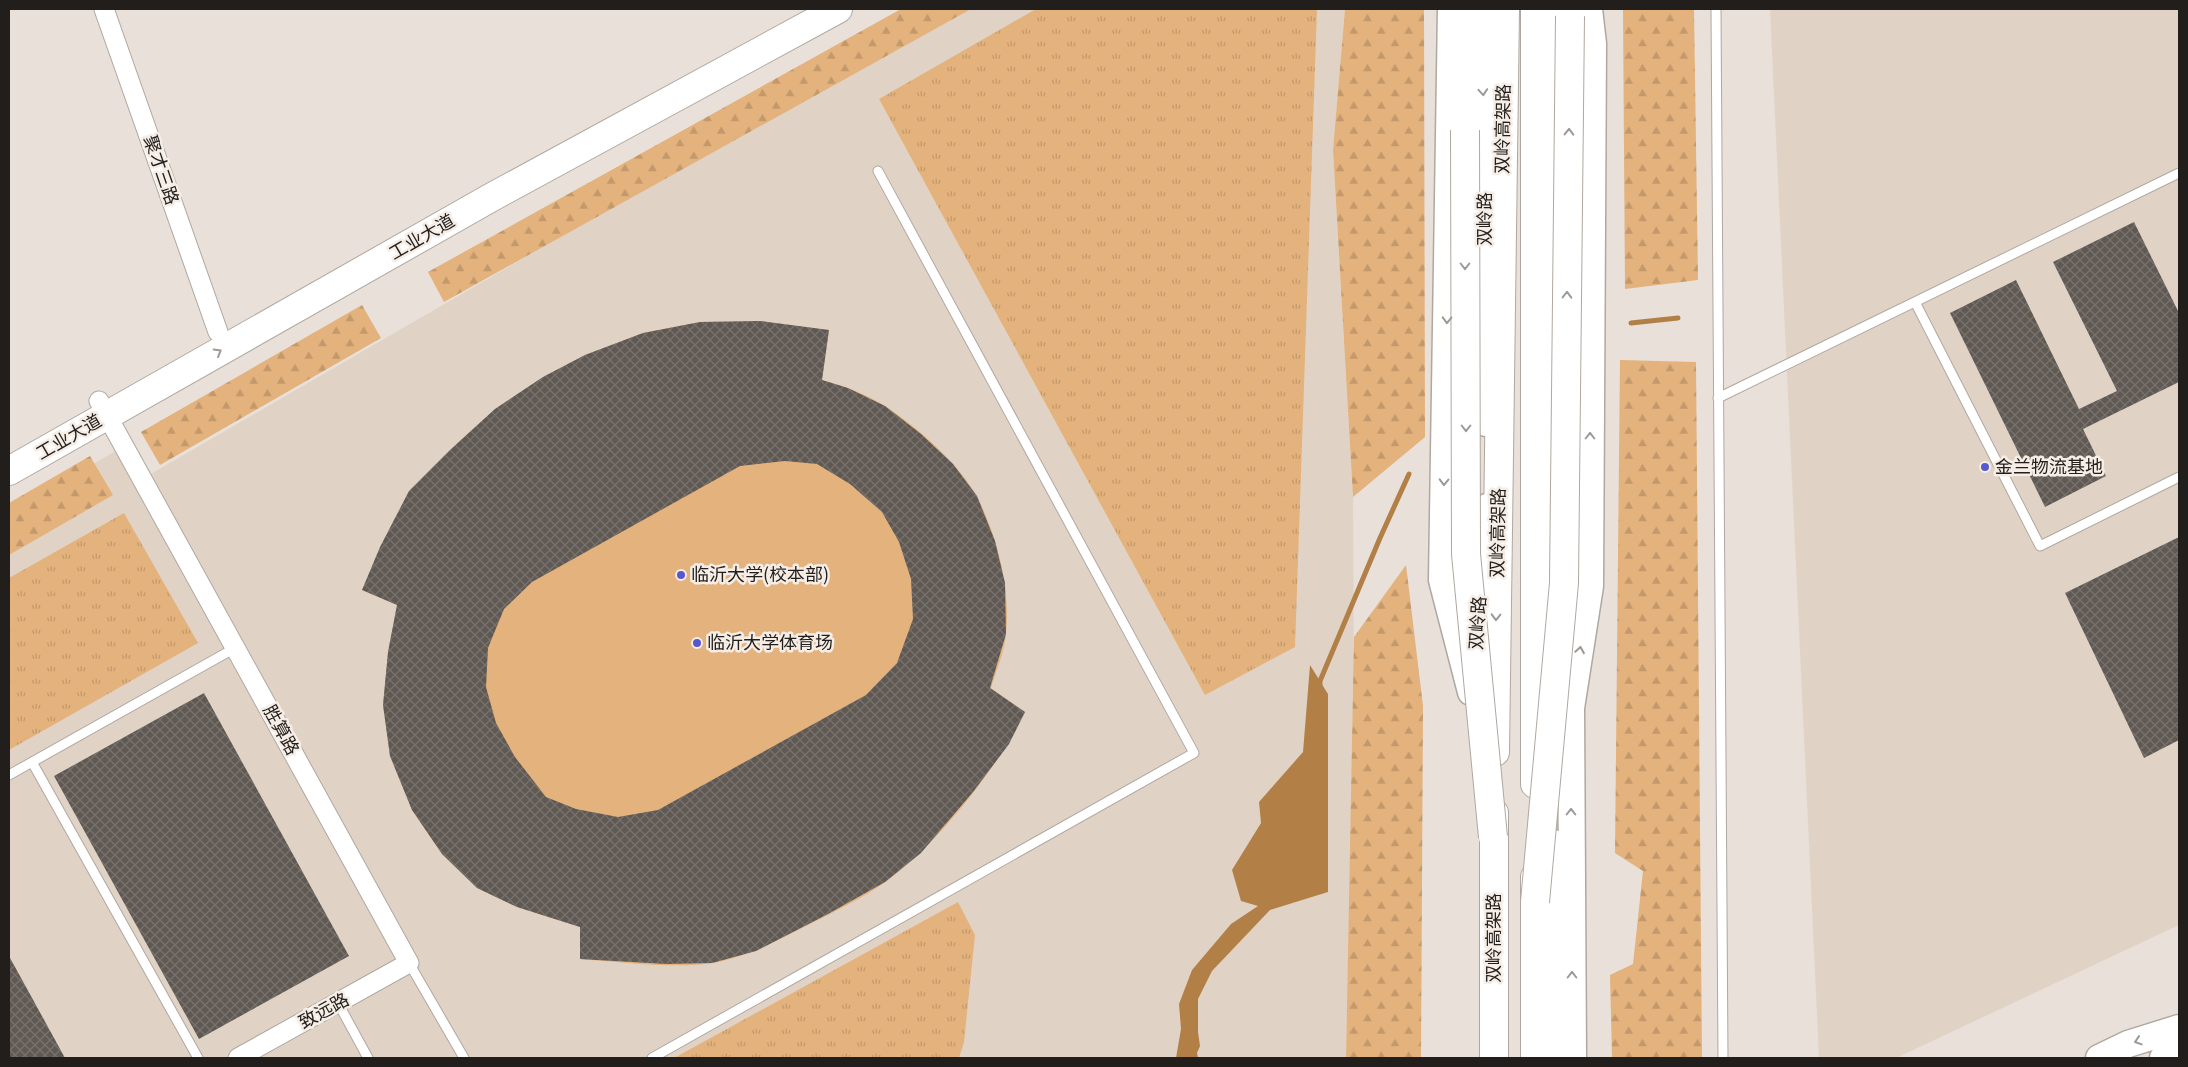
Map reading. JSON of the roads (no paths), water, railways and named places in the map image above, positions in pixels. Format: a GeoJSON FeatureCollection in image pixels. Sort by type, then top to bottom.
{"type":"FeatureCollection","features":[{"type":"Feature","properties":{"kind":"main road","name":"工业大道"},"geometry":{"type":"LineString","coordinates":[[9,471],[218,332],[494,178],[806,9]]}},
{"type":"Feature","properties":{"kind":"main road","name":"工业大道"},"geometry":{"type":"LineString","coordinates":[[9,453],[104,408],[838,9]]}},
{"type":"Feature","properties":{"kind":"main road"},"geometry":{"type":"LineString","coordinates":[[1451,9],[1442,580],[1472,697]]}},
{"type":"Feature","properties":{"kind":"main road"},"geometry":{"type":"LineString","coordinates":[[1466,9],[1466,554],[1493,837]]}},
{"type":"Feature","properties":{"kind":"main road","name":"双岭路"},"geometry":{"type":"LineString","coordinates":[[1478,9],[1485,120],[1487,506],[1472,697],[1482,844],[1481,1058]]}},
{"type":"Feature","properties":{"kind":"main road","name":"双岭高架路"},"geometry":{"type":"LineString","coordinates":[[1494,1058],[1493,837],[1505,9]]}},
{"type":"Feature","properties":{"kind":"main road","name":"双岭高架路"},"geometry":{"type":"LineString","coordinates":[[1535,9],[1535,1058]]}},
{"type":"Feature","properties":{"kind":"main road"},"geometry":{"type":"LineString","coordinates":[[1535,902],[1564,583],[1569,11]]}},
{"type":"Feature","properties":{"kind":"main road"},"geometry":{"type":"LineString","coordinates":[[1569,11],[1592,44],[1590,586],[1571,708],[1571,1058]]}},
{"type":"Feature","properties":{"kind":"main road"},"geometry":{"type":"LineString","coordinates":[[1552,1058],[1549,556],[1569,11]]}},
{"type":"Feature","properties":{"kind":"main road"},"geometry":{"type":"LineString","coordinates":[[1549,556],[1590,476]]}},
{"type":"Feature","properties":{"kind":"main road"},"geometry":{"type":"LineString","coordinates":[[1552,976],[1571,1058]]}},
{"type":"Feature","properties":{"kind":"main road"},"geometry":{"type":"LineString","coordinates":[[2099,1058],[2128,1044],[2179,1028]]}},
{"type":"Feature","properties":{"kind":"main road"},"geometry":{"type":"LineString","coordinates":[[2163,1058],[2179,1045]]}},
{"type":"Feature","properties":{"kind":"street","name":"聚才三路"},"geometry":{"type":"LineString","coordinates":[[104,9],[218,332]]}},
{"type":"Feature","properties":{"kind":"street","name":"胜算路"},"geometry":{"type":"LineString","coordinates":[[104,408],[123,447],[409,963]]}},
{"type":"Feature","properties":{"kind":"street","name":"致远路"},"geometry":{"type":"LineString","coordinates":[[238,1058],[409,963]]}},
{"type":"Feature","properties":{"kind":"lane"},"geometry":{"type":"LineString","coordinates":[[1716,9],[1723,1058]]}},
{"type":"Feature","properties":{"kind":"lane"},"geometry":{"type":"LineString","coordinates":[[652,1058],[1194,753],[878,171]]}},
{"type":"Feature","properties":{"kind":"lane"},"geometry":{"type":"LineString","coordinates":[[1718,398],[2179,173]]}},
{"type":"Feature","properties":{"kind":"lane"},"geometry":{"type":"LineString","coordinates":[[1915,302],[2040,546],[2179,477]]}},
{"type":"Feature","properties":{"kind":"lane"},"geometry":{"type":"LineString","coordinates":[[9,775],[235,648]]}},
{"type":"Feature","properties":{"kind":"lane"},"geometry":{"type":"LineString","coordinates":[[32,762],[198,1058]]}},
{"type":"Feature","properties":{"kind":"lane","name":"胜算路"},"geometry":{"type":"LineString","coordinates":[[409,963],[464,1058]]}},
{"type":"Feature","properties":{"kind":"lane"},"geometry":{"type":"LineString","coordinates":[[338,1003],[368,1058]]}},
{"type":"Feature","properties":{"kind":"waterway"},"geometry":{"type":"LineString","coordinates":[[1631,323],[1678,318]]}},
{"type":"Feature","properties":{"kind":"waterway"},"geometry":{"type":"LineString","coordinates":[[1320,687],[1320,681],[1409,474]]}},
{"type":"Feature","properties":{"kind":"place","name":"金兰物流基地"},"geometry":{"type":"Point","coordinates":[1985,467]}},
{"type":"Feature","properties":{"kind":"place","name":"临沂大学(校本部)"},"geometry":{"type":"Point","coordinates":[681,575]}},
{"type":"Feature","properties":{"kind":"place","name":"临沂大学体育场"},"geometry":{"type":"Point","coordinates":[697,643]}}]}
